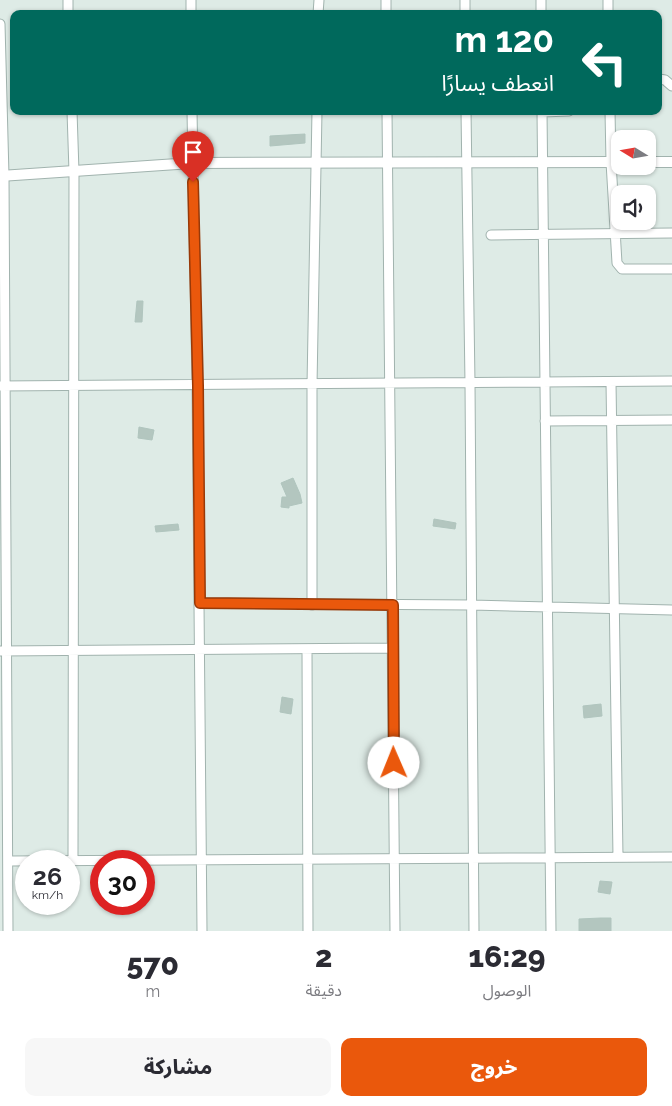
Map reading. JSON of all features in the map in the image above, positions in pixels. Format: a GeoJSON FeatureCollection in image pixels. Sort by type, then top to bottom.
{"type":"FeatureCollection","features":[{"type":"Feature","properties":{"kind":"street"},"geometry":{"type":"LineString","coordinates":[[0,24],[3,651],[8,931]]}},
{"type":"Feature","properties":{"kind":"street"},"geometry":{"type":"LineString","coordinates":[[72,115],[74,172],[73,850]]}},
{"type":"Feature","properties":{"kind":"street"},"geometry":{"type":"LineString","coordinates":[[192,115],[198,386],[202,931]]}},
{"type":"Feature","properties":{"kind":"street"},"geometry":{"type":"LineString","coordinates":[[312,605],[312,385],[317,115]]}},
{"type":"Feature","properties":{"kind":"street"},"geometry":{"type":"LineString","coordinates":[[387,115],[395,931]]}},
{"type":"Feature","properties":{"kind":"street"},"geometry":{"type":"LineString","coordinates":[[466,115],[474,931]]}},
{"type":"Feature","properties":{"kind":"street"},"geometry":{"type":"LineString","coordinates":[[542,115],[550,931]]}},
{"type":"Feature","properties":{"kind":"street"},"geometry":{"type":"LineString","coordinates":[[610,115],[612,130]]}},
{"type":"Feature","properties":{"kind":"street"},"geometry":{"type":"LineString","coordinates":[[2,176],[192,164],[611,162]]}},
{"type":"Feature","properties":{"kind":"street"},"geometry":{"type":"LineString","coordinates":[[656,162],[672,162]]}},
{"type":"Feature","properties":{"kind":"street"},"geometry":{"type":"LineString","coordinates":[[616,175],[615,233],[617,263],[622,268],[672,269]]}},
{"type":"Feature","properties":{"kind":"street"},"geometry":{"type":"LineString","coordinates":[[491,235],[672,233]]}},
{"type":"Feature","properties":{"kind":"street"},"geometry":{"type":"LineString","coordinates":[[2,386],[672,381]]}},
{"type":"Feature","properties":{"kind":"street"},"geometry":{"type":"LineString","coordinates":[[611,382],[618,858]]}},
{"type":"Feature","properties":{"kind":"street"},"geometry":{"type":"LineString","coordinates":[[545,421],[672,420]]}},
{"type":"Feature","properties":{"kind":"street"},"geometry":{"type":"LineString","coordinates":[[200,603],[472,605],[672,610]]}},
{"type":"Feature","properties":{"kind":"street"},"geometry":{"type":"LineString","coordinates":[[3,651],[392,648]]}},
{"type":"Feature","properties":{"kind":"street"},"geometry":{"type":"LineString","coordinates":[[307,649],[308,931]]}},
{"type":"Feature","properties":{"kind":"street"},"geometry":{"type":"LineString","coordinates":[[80,861],[672,857]]}},
{"type":"Feature","properties":{"kind":"street"},"geometry":{"type":"LineString","coordinates":[[8,861],[15,861]]}},
{"type":"Feature","properties":{"kind":"building"},"geometry":{"type":"Polygon","coordinates":[[[305,134],[305,143],[270,146],[270,136],[305,134]]]}},
{"type":"Feature","properties":{"kind":"building"},"geometry":{"type":"Polygon","coordinates":[[[137,301],[143,301],[142,322],[135,322],[137,301]]]}},
{"type":"Feature","properties":{"kind":"building"},"geometry":{"type":"Polygon","coordinates":[[[139,427],[154,430],[152,440],[138,438],[139,427]]]}},
{"type":"Feature","properties":{"kind":"building"},"geometry":{"type":"Polygon","coordinates":[[[293,478],[302,503],[289,506],[289,508],[281,507],[282,497],[287,497],[281,483],[293,478]]]}},
{"type":"Feature","properties":{"kind":"building"},"geometry":{"type":"Polygon","coordinates":[[[434,519],[456,523],[455,529],[433,526],[434,519]]]}},
{"type":"Feature","properties":{"kind":"building"},"geometry":{"type":"Polygon","coordinates":[[[178,524],[179,530],[156,532],[155,526],[178,524]]]}},
{"type":"Feature","properties":{"kind":"building"},"geometry":{"type":"Polygon","coordinates":[[[282,697],[293,699],[291,714],[280,712],[282,697]]]}},
{"type":"Feature","properties":{"kind":"building"},"geometry":{"type":"Polygon","coordinates":[[[601,704],[602,716],[584,718],[583,706],[601,704]]]}},
{"type":"Feature","properties":{"kind":"building"},"geometry":{"type":"Polygon","coordinates":[[[600,881],[612,882],[610,894],[598,892],[600,881]]]}},
{"type":"Feature","properties":{"kind":"building"},"geometry":{"type":"Polygon","coordinates":[[[611,918],[611,931],[579,931],[579,919],[611,918]]]}},
{"type":"Feature","properties":{"kind":"route"},"geometry":{"type":"LineString","coordinates":[[193,182],[198,386],[200,603],[393,605],[394,763]]}}]}
